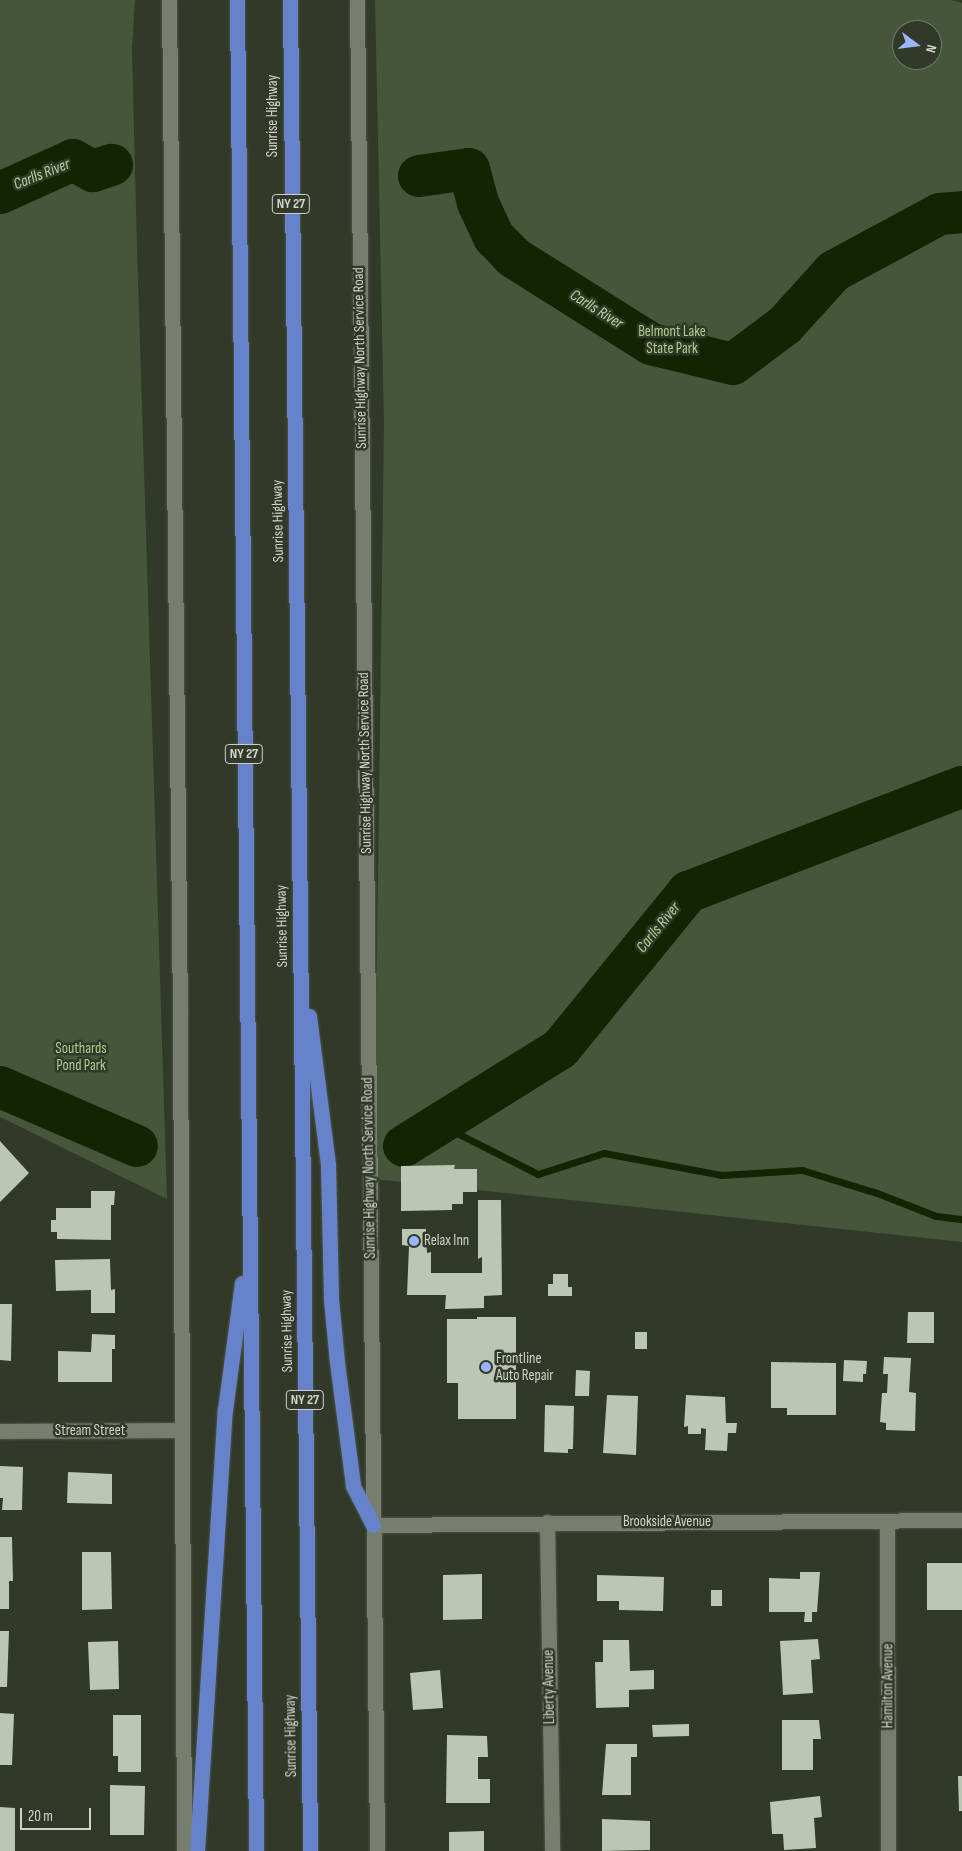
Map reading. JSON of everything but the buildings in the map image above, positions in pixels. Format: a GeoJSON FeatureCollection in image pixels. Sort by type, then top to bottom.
{"type":"FeatureCollection","features":[{"type":"Feature","properties":{"kind":"highway","name":"NY 27"},"geometry":{"type":"LineString","coordinates":[[237,0],[256,1851]]}},
{"type":"Feature","properties":{"kind":"highway","name":"Sunrise Highway"},"geometry":{"type":"LineString","coordinates":[[290,0],[310,1851]]}},
{"type":"Feature","properties":{"kind":"highway"},"geometry":{"type":"LineString","coordinates":[[300,950],[328,1165],[331,1299],[337,1362],[353,1486],[373,1525]]}},
{"type":"Feature","properties":{"kind":"highway"},"geometry":{"type":"LineString","coordinates":[[197,1851],[226,1410],[249,1227]]}},
{"type":"Feature","properties":{"kind":"main road"},"geometry":{"type":"LineString","coordinates":[[169,0],[180,1010],[184,1851]]}},
{"type":"Feature","properties":{"kind":"main road","name":"Sunrise Highway North Service Road"},"geometry":{"type":"LineString","coordinates":[[357,0],[373,1525]]}},
{"type":"Feature","properties":{"kind":"main road","name":"Stream Street"},"geometry":{"type":"LineString","coordinates":[[0,1431],[181,1430]]}},
{"type":"Feature","properties":{"kind":"main road","name":"Brookside Avenue"},"geometry":{"type":"LineString","coordinates":[[373,1525],[547,1522],[962,1520]]}},
{"type":"Feature","properties":{"kind":"main road","name":"Hamilton Avenue"},"geometry":{"type":"LineString","coordinates":[[887,1521],[888,1851]]}},
{"type":"Feature","properties":{"kind":"main road","name":"Liberty Avenue"},"geometry":{"type":"LineString","coordinates":[[547,1522],[552,1851]]}},
{"type":"Feature","properties":{"kind":"main road"},"geometry":{"type":"LineString","coordinates":[[373,1525],[377,1851]]}},
{"type":"Feature","properties":{"kind":"green space","name":"Southards Pond Park"},"geometry":{"type":"Polygon","coordinates":[[[0,0],[135,0],[132,49],[137,248],[167,1199],[0,1117],[0,0]]]}},
{"type":"Feature","properties":{"kind":"green space","name":"Belmont Lake State Park"},"geometry":{"type":"Polygon","coordinates":[[[375,0],[951,0],[962,3],[962,1242],[374,1179],[384,423],[375,0]]]}},
{"type":"Feature","properties":{"kind":"waterway","name":"Carlls River"},"geometry":{"type":"LineString","coordinates":[[0,193],[73,160],[93,171],[112,165]]}},
{"type":"Feature","properties":{"kind":"waterway","name":"Carlls River"},"geometry":{"type":"LineString","coordinates":[[419,176],[469,169],[478,203],[494,237],[513,257],[651,344],[733,364],[785,325],[834,271],[940,214],[962,212]]}},
{"type":"Feature","properties":{"kind":"waterway","name":"Carlls River"},"geometry":{"type":"LineString","coordinates":[[404,1146],[560,1049],[688,892],[962,787]]}},
{"type":"Feature","properties":{"kind":"waterway"},"geometry":{"type":"LineString","coordinates":[[0,1087],[137,1146]]}},
{"type":"Feature","properties":{"kind":"waterway"},"geometry":{"type":"LineString","coordinates":[[439,1124],[538,1174],[604,1153],[721,1175],[802,1170],[877,1193],[936,1216],[962,1219]]}},
{"type":"Feature","properties":{"kind":"place","name":"Relax Inn"},"geometry":{"type":"Point","coordinates":[414,1241]}},
{"type":"Feature","properties":{"kind":"place","name":"Frontline Auto Repair"},"geometry":{"type":"Point","coordinates":[486,1367]}}]}
